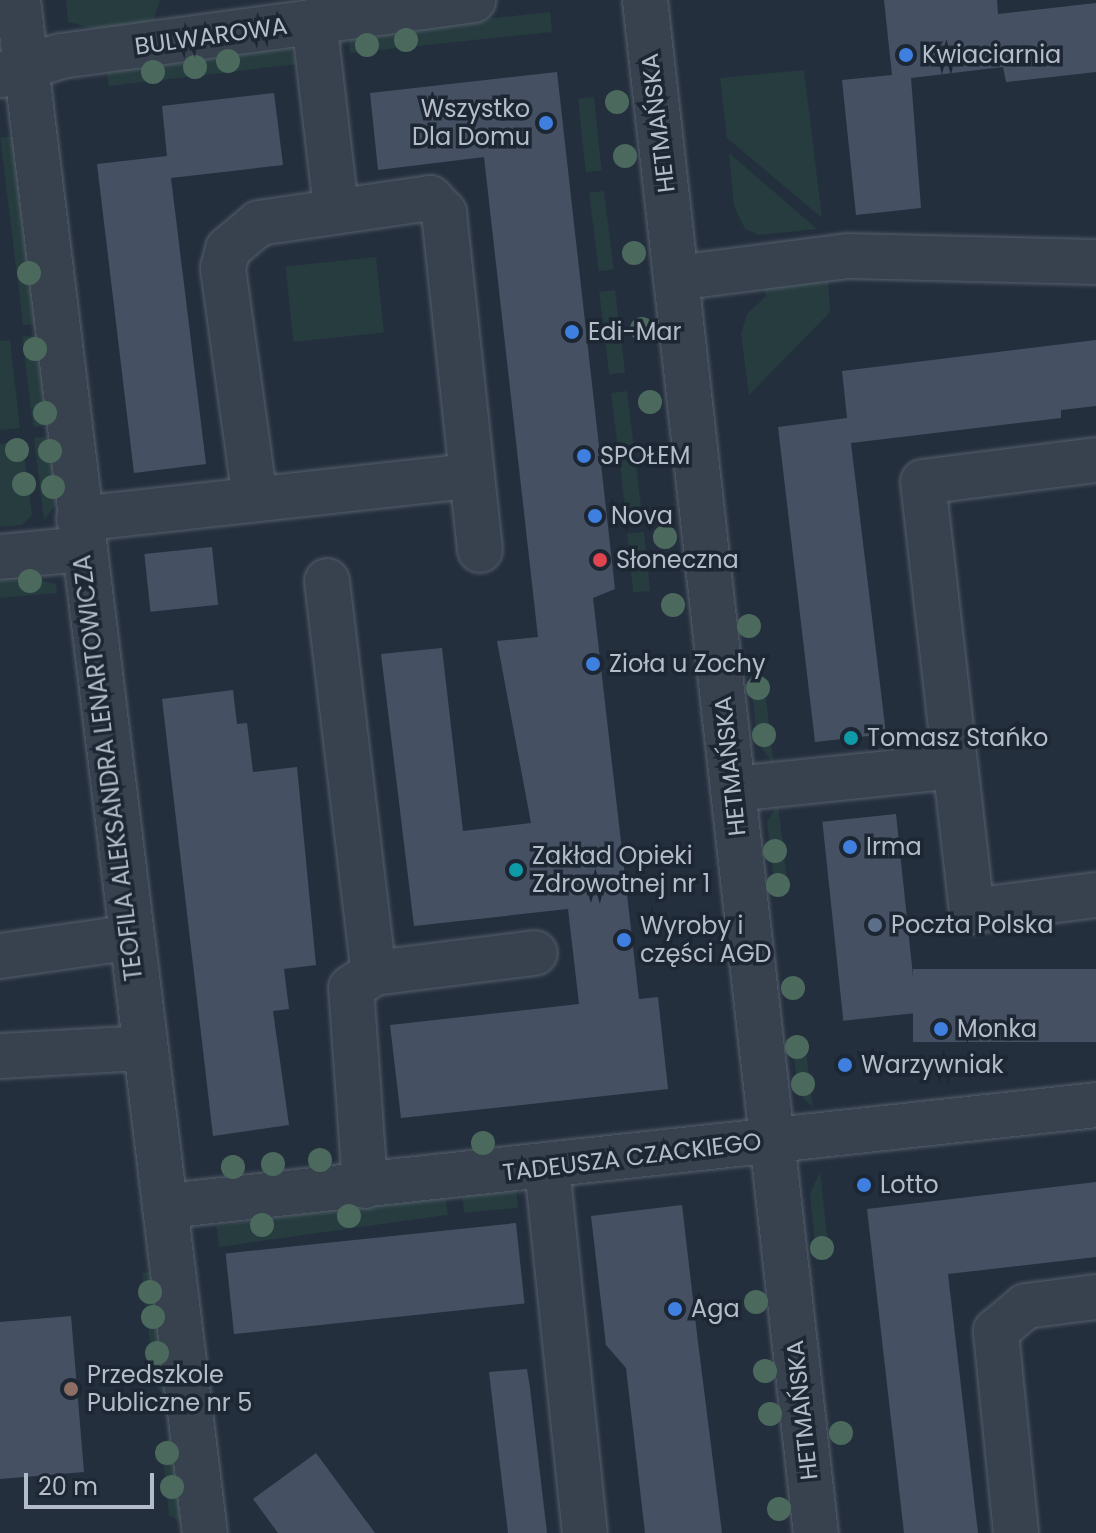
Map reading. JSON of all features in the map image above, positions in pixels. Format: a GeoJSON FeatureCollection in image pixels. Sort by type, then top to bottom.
{"type":"FeatureCollection","features":[{"type":"Feature","properties":{"kind":"street","name":"TEOFILA ALEKSANDRA LENARTOWICZA"},"geometry":{"type":"LineString","coordinates":[[18,0],[14,69],[81,534],[127,938],[167,1206],[205,1533]]}},
{"type":"Feature","properties":{"kind":"street","name":"BULWAROWA"},"geometry":{"type":"LineString","coordinates":[[14,69],[314,21],[473,0]]}},
{"type":"Feature","properties":{"kind":"street","name":"HETMAŃSKA"},"geometry":{"type":"LineString","coordinates":[[645,0],[816,1533]]}},
{"type":"Feature","properties":{"kind":"street"},"geometry":{"type":"LineString","coordinates":[[314,21],[336,208]]}},
{"type":"Feature","properties":{"kind":"street"},"geometry":{"type":"LineString","coordinates":[[255,499],[223,268],[228,249],[259,223],[336,208],[430,198],[444,213],[480,550]]}},
{"type":"Feature","properties":{"kind":"street"},"geometry":{"type":"LineString","coordinates":[[676,278],[848,256],[1096,262]]}},
{"type":"Feature","properties":{"kind":"street"},"geometry":{"type":"LineString","coordinates":[[1096,460],[923,482],[972,911],[1096,895]]}},
{"type":"Feature","properties":{"kind":"street"},"geometry":{"type":"LineString","coordinates":[[0,557],[81,534],[255,499],[471,476]]}},
{"type":"Feature","properties":{"kind":"street"},"geometry":{"type":"LineString","coordinates":[[327,581],[374,973]]}},
{"type":"Feature","properties":{"kind":"street"},"geometry":{"type":"LineString","coordinates":[[733,789],[955,766]]}},
{"type":"Feature","properties":{"kind":"street"},"geometry":{"type":"LineString","coordinates":[[0,956],[127,938]]}},
{"type":"Feature","properties":{"kind":"street"},"geometry":{"type":"LineString","coordinates":[[365,1186],[348,1006],[351,988],[374,973],[535,953]]}},
{"type":"Feature","properties":{"kind":"street"},"geometry":{"type":"LineString","coordinates":[[0,1056],[141,1048]]}},
{"type":"Feature","properties":{"kind":"street","name":"TADEUSZA CZACKIEGO"},"geometry":{"type":"LineString","coordinates":[[167,1206],[1096,1105]]}},
{"type":"Feature","properties":{"kind":"street"},"geometry":{"type":"LineString","coordinates":[[547,1167],[585,1533]]}},
{"type":"Feature","properties":{"kind":"street"},"geometry":{"type":"LineString","coordinates":[[1016,1533],[996,1331],[1026,1306],[1096,1297]]}},
{"type":"Feature","properties":{"kind":"green space"},"geometry":{"type":"Polygon","coordinates":[[[66,0],[160,0],[153,21],[95,29],[68,22],[66,0]]]}},
{"type":"Feature","properties":{"kind":"green space"},"geometry":{"type":"Polygon","coordinates":[[[550,12],[552,32],[350,53],[348,33],[550,12]]]}},
{"type":"Feature","properties":{"kind":"green space"},"geometry":{"type":"Polygon","coordinates":[[[288,44],[298,64],[109,86],[106,72],[288,44]]]}},
{"type":"Feature","properties":{"kind":"green space"},"geometry":{"type":"Polygon","coordinates":[[[804,70],[822,218],[727,138],[720,78],[804,70]]]}},
{"type":"Feature","properties":{"kind":"green space"},"geometry":{"type":"Polygon","coordinates":[[[594,97],[602,171],[586,172],[578,99],[594,97]]]}},
{"type":"Feature","properties":{"kind":"green space"},"geometry":{"type":"Polygon","coordinates":[[[22,135],[45,323],[23,325],[0,138],[22,135]]]}},
{"type":"Feature","properties":{"kind":"green space"},"geometry":{"type":"Polygon","coordinates":[[[729,153],[817,229],[759,235],[745,229],[734,206],[729,153]]]}},
{"type":"Feature","properties":{"kind":"green space"},"geometry":{"type":"Polygon","coordinates":[[[604,191],[614,269],[599,271],[589,193],[604,191]]]}},
{"type":"Feature","properties":{"kind":"green space"},"geometry":{"type":"Polygon","coordinates":[[[376,257],[384,333],[293,342],[285,267],[376,257]]]}},
{"type":"Feature","properties":{"kind":"green space"},"geometry":{"type":"Polygon","coordinates":[[[828,280],[830,312],[749,395],[741,334],[747,314],[766,296],[763,285],[828,280]]]}},
{"type":"Feature","properties":{"kind":"green space"},"geometry":{"type":"Polygon","coordinates":[[[615,290],[625,372],[609,374],[599,292],[615,290]]]}},
{"type":"Feature","properties":{"kind":"green space"},"geometry":{"type":"Polygon","coordinates":[[[44,334],[55,424],[33,427],[22,337],[44,334]]]}},
{"type":"Feature","properties":{"kind":"green space"},"geometry":{"type":"Polygon","coordinates":[[[10,340],[20,428],[0,430],[0,341],[10,340]]]}},
{"type":"Feature","properties":{"kind":"green space"},"geometry":{"type":"Polygon","coordinates":[[[627,391],[642,513],[626,515],[611,393],[627,391]]]}},
{"type":"Feature","properties":{"kind":"green space"},"geometry":{"type":"Polygon","coordinates":[[[57,435],[61,498],[44,520],[34,438],[57,435]]]}},
{"type":"Feature","properties":{"kind":"green space"},"geometry":{"type":"Polygon","coordinates":[[[22,440],[32,515],[22,525],[0,527],[0,444],[22,440]]]}},
{"type":"Feature","properties":{"kind":"green space"},"geometry":{"type":"Polygon","coordinates":[[[644,532],[650,591],[633,592],[627,534],[644,532]]]}},
{"type":"Feature","properties":{"kind":"green space"},"geometry":{"type":"Polygon","coordinates":[[[24,576],[56,584],[57,593],[0,598],[0,578],[24,576]]]}},
{"type":"Feature","properties":{"kind":"green space"},"geometry":{"type":"Polygon","coordinates":[[[749,664],[763,674],[774,766],[757,741],[749,664]]]}},
{"type":"Feature","properties":{"kind":"green space"},"geometry":{"type":"Polygon","coordinates":[[[778,803],[788,890],[775,891],[767,822],[778,803]]]}},
{"type":"Feature","properties":{"kind":"green space"},"geometry":{"type":"Polygon","coordinates":[[[804,1036],[813,1108],[798,1092],[792,1038],[804,1036]]]}},
{"type":"Feature","properties":{"kind":"green space"},"geometry":{"type":"Polygon","coordinates":[[[820,1172],[829,1253],[816,1255],[810,1194],[820,1172]]]}},
{"type":"Feature","properties":{"kind":"green space"},"geometry":{"type":"Polygon","coordinates":[[[516,1187],[518,1208],[464,1213],[462,1192],[516,1187]]]}},
{"type":"Feature","properties":{"kind":"green space"},"geometry":{"type":"Polygon","coordinates":[[[445,1194],[448,1215],[219,1247],[216,1226],[445,1194]]]}},
{"type":"Feature","properties":{"kind":"green space"},"geometry":{"type":"Polygon","coordinates":[[[155,1271],[169,1399],[155,1386],[142,1273],[155,1271]]]}},
{"type":"Feature","properties":{"kind":"green space"},"geometry":{"type":"Polygon","coordinates":[[[173,1434],[183,1523],[169,1515],[162,1446],[173,1434]]]}},
{"type":"Feature","properties":{"kind":"building"},"geometry":{"type":"Polygon","coordinates":[[[884,0],[997,0],[998,14],[1096,3],[1096,72],[1006,82],[1003,67],[911,78],[921,208],[856,215],[842,80],[892,75],[884,0]]]}},
{"type":"Feature","properties":{"kind":"building"},"geometry":{"type":"Polygon","coordinates":[[[557,72],[615,589],[593,598],[639,999],[658,997],[668,1089],[401,1118],[390,1025],[579,1004],[568,909],[414,926],[381,654],[442,648],[463,831],[531,823],[497,641],[538,637],[484,157],[378,170],[370,93],[557,72]]]}},
{"type":"Feature","properties":{"kind":"building"},"geometry":{"type":"Polygon","coordinates":[[[274,93],[283,165],[171,178],[206,464],[134,473],[97,164],[167,156],[162,106],[274,93]]]}},
{"type":"Feature","properties":{"kind":"building"},"geometry":{"type":"Polygon","coordinates":[[[1096,340],[1096,406],[1061,410],[1061,418],[851,443],[886,734],[815,742],[778,427],[847,418],[842,371],[1096,340]]]}},
{"type":"Feature","properties":{"kind":"building"},"geometry":{"type":"Polygon","coordinates":[[[212,547],[218,605],[150,612],[144,554],[212,547]]]}},
{"type":"Feature","properties":{"kind":"building"},"geometry":{"type":"Polygon","coordinates":[[[233,690],[237,724],[247,723],[253,772],[297,767],[316,965],[284,969],[289,1009],[273,1011],[289,1125],[213,1136],[162,699],[233,690]]]}},
{"type":"Feature","properties":{"kind":"building"},"geometry":{"type":"Polygon","coordinates":[[[896,814],[917,1013],[843,1021],[822,822],[896,814]]]}},
{"type":"Feature","properties":{"kind":"building"},"geometry":{"type":"Polygon","coordinates":[[[913,969],[1096,969],[1096,1042],[913,1042],[913,969]]]}},
{"type":"Feature","properties":{"kind":"building"},"geometry":{"type":"Polygon","coordinates":[[[1096,1182],[1096,1257],[948,1274],[978,1533],[904,1533],[867,1209],[1096,1182]]]}},
{"type":"Feature","properties":{"kind":"building"},"geometry":{"type":"Polygon","coordinates":[[[682,1205],[722,1533],[645,1533],[626,1368],[606,1345],[591,1216],[682,1205]]]}},
{"type":"Feature","properties":{"kind":"building"},"geometry":{"type":"Polygon","coordinates":[[[516,1223],[524,1304],[234,1334],[226,1254],[516,1223]]]}},
{"type":"Feature","properties":{"kind":"building","name":"Przedszkole Publiczne nr 5"},"geometry":{"type":"Polygon","coordinates":[[[71,1316],[84,1472],[0,1479],[0,1322],[71,1316]]]}},
{"type":"Feature","properties":{"kind":"building"},"geometry":{"type":"Polygon","coordinates":[[[527,1369],[547,1533],[508,1533],[489,1372],[527,1369]]]}},
{"type":"Feature","properties":{"kind":"building"},"geometry":{"type":"Polygon","coordinates":[[[316,1453],[375,1533],[278,1533],[253,1499],[316,1453]]]}},
{"type":"Feature","properties":{"kind":"place","name":"Kwiaciarnia"},"geometry":{"type":"Point","coordinates":[906,55]}},
{"type":"Feature","properties":{"kind":"place","name":"Wszystko Dla Domu"},"geometry":{"type":"Point","coordinates":[546,123]}},
{"type":"Feature","properties":{"kind":"place","name":"Edi-Mar"},"geometry":{"type":"Point","coordinates":[572,332]}},
{"type":"Feature","properties":{"kind":"place","name":"SPOŁEM"},"geometry":{"type":"Point","coordinates":[584,456]}},
{"type":"Feature","properties":{"kind":"place","name":"Nova"},"geometry":{"type":"Point","coordinates":[595,516]}},
{"type":"Feature","properties":{"kind":"place","name":"Słoneczna"},"geometry":{"type":"Point","coordinates":[600,560]}},
{"type":"Feature","properties":{"kind":"place","name":"Zioła u Zochy"},"geometry":{"type":"Point","coordinates":[593,664]}},
{"type":"Feature","properties":{"kind":"place","name":"Tomasz Stańko"},"geometry":{"type":"Point","coordinates":[851,738]}},
{"type":"Feature","properties":{"kind":"place","name":"Irma"},"geometry":{"type":"Point","coordinates":[850,847]}},
{"type":"Feature","properties":{"kind":"place","name":"Zakład Opieki Zdrowotnej nr 1"},"geometry":{"type":"Point","coordinates":[516,870]}},
{"type":"Feature","properties":{"kind":"place","name":"Poczta Polska"},"geometry":{"type":"Point","coordinates":[875,925]}},
{"type":"Feature","properties":{"kind":"place","name":"Wyroby i części AGD"},"geometry":{"type":"Point","coordinates":[624,940]}},
{"type":"Feature","properties":{"kind":"place","name":"Monka"},"geometry":{"type":"Point","coordinates":[941,1029]}},
{"type":"Feature","properties":{"kind":"place","name":"Warzywniak"},"geometry":{"type":"Point","coordinates":[845,1065]}},
{"type":"Feature","properties":{"kind":"place","name":"Lotto"},"geometry":{"type":"Point","coordinates":[864,1185]}},
{"type":"Feature","properties":{"kind":"place","name":"Aga"},"geometry":{"type":"Point","coordinates":[675,1309]}},
{"type":"Feature","properties":{"kind":"place","name":"Przedszkole Publiczne nr 5"},"geometry":{"type":"Point","coordinates":[71,1389]}}]}
